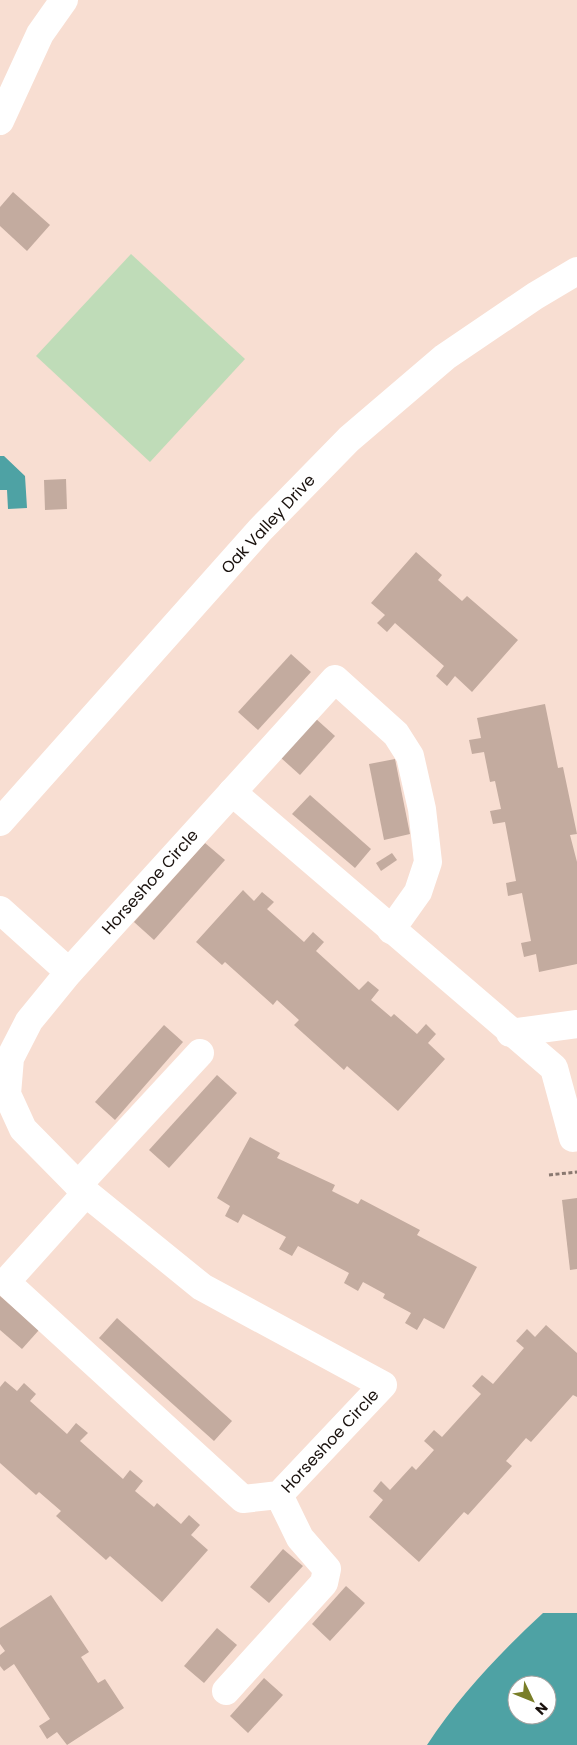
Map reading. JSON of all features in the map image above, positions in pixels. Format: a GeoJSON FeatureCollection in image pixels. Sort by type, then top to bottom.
{"type":"FeatureCollection","features":[{"type":"Feature","properties":{"kind":"street"},"geometry":{"type":"LineString","coordinates":[[0,121],[40,34],[64,0]]}},
{"type":"Feature","properties":{"kind":"street","name":"Oak Valley Drive"},"geometry":{"type":"LineString","coordinates":[[0,822],[260,530],[348,439],[445,357],[534,296],[577,271]]}},
{"type":"Feature","properties":{"kind":"street","name":"Horseshoe Circle"},"geometry":{"type":"LineString","coordinates":[[82,1189],[6,1282],[243,1499],[279,1495],[383,1385],[202,1288],[82,1189],[23,1129],[8,1094],[10,1058],[29,1021],[69,972],[335,679],[396,734],[410,756],[422,809],[428,862],[418,892],[391,930]]}},
{"type":"Feature","properties":{"kind":"street"},"geometry":{"type":"LineString","coordinates":[[232,792],[510,1033],[554,1068],[573,1138],[577,1137]]}},
{"type":"Feature","properties":{"kind":"street"},"geometry":{"type":"LineString","coordinates":[[0,910],[69,972]]}},
{"type":"Feature","properties":{"kind":"street"},"geometry":{"type":"LineString","coordinates":[[510,1033],[577,1024]]}},
{"type":"Feature","properties":{"kind":"street"},"geometry":{"type":"LineString","coordinates":[[82,1189],[200,1053]]}},
{"type":"Feature","properties":{"kind":"street"},"geometry":{"type":"LineString","coordinates":[[226,1691],[324,1583],[327,1569],[300,1538],[279,1495]]}},
{"type":"Feature","properties":{"kind":"path"},"geometry":{"type":"LineString","coordinates":[[549,1174],[577,1172]]}},
{"type":"Feature","properties":{"kind":"green space"},"geometry":{"type":"Polygon","coordinates":[[[131,254],[245,359],[150,462],[36,356],[131,254]]]}},
{"type":"Feature","properties":{"kind":"water"},"geometry":{"type":"Polygon","coordinates":[[[0,456],[4,456],[25,476],[27,508],[8,509],[7,490],[0,490],[0,456]]]}},
{"type":"Feature","properties":{"kind":"water"},"geometry":{"type":"Polygon","coordinates":[[[543,1613],[577,1613],[577,1745],[427,1745],[453,1709],[496,1660],[543,1613]]]}},
{"type":"Feature","properties":{"kind":"building"},"geometry":{"type":"Polygon","coordinates":[[[13,192],[50,225],[27,251],[0,226],[0,207],[13,192]]]}},
{"type":"Feature","properties":{"kind":"building"},"geometry":{"type":"Polygon","coordinates":[[[66,479],[67,509],[45,510],[44,480],[66,479]]]}},
{"type":"Feature","properties":{"kind":"building"},"geometry":{"type":"Polygon","coordinates":[[[416,552],[442,575],[438,580],[462,601],[467,596],[518,640],[472,692],[455,676],[447,686],[436,676],[444,666],[395,623],[387,632],[377,623],[385,615],[371,603],[416,552]]]}},
{"type":"Feature","properties":{"kind":"building"},"geometry":{"type":"Polygon","coordinates":[[[291,654],[311,672],[258,730],[238,712],[291,654]]]}},
{"type":"Feature","properties":{"kind":"building"},"geometry":{"type":"Polygon","coordinates":[[[545,704],[558,768],[563,767],[577,834],[570,835],[577,862],[577,964],[539,972],[536,954],[524,957],[521,943],[531,941],[522,893],[508,896],[506,883],[516,881],[505,822],[493,824],[490,811],[501,809],[495,781],[490,782],[484,752],[472,754],[469,740],[481,738],[477,718],[545,704]]]}},
{"type":"Feature","properties":{"kind":"building"},"geometry":{"type":"Polygon","coordinates":[[[315,718],[335,736],[300,775],[280,757],[315,718]]]}},
{"type":"Feature","properties":{"kind":"building"},"geometry":{"type":"Polygon","coordinates":[[[395,759],[410,834],[384,840],[369,764],[395,759]]]}},
{"type":"Feature","properties":{"kind":"building"},"geometry":{"type":"Polygon","coordinates":[[[310,795],[371,849],[355,868],[292,814],[310,795]]]}},
{"type":"Feature","properties":{"kind":"building"},"geometry":{"type":"Polygon","coordinates":[[[205,843],[225,860],[154,940],[134,922],[205,843]]]}},
{"type":"Feature","properties":{"kind":"building"},"geometry":{"type":"Polygon","coordinates":[[[392,853],[397,860],[381,871],[376,863],[392,853]]]}},
{"type":"Feature","properties":{"kind":"building"},"geometry":{"type":"Polygon","coordinates":[[[243,890],[254,901],[262,892],[274,902],[267,909],[304,942],[313,932],[324,942],[316,951],[359,990],[368,981],[379,990],[371,1000],[391,1017],[394,1014],[417,1034],[426,1024],[436,1034],[428,1043],[445,1059],[398,1111],[347,1066],[344,1070],[294,1025],[299,1020],[277,1000],[273,1005],[225,962],[222,965],[196,942],[243,890]]]}},
{"type":"Feature","properties":{"kind":"building"},"geometry":{"type":"Polygon","coordinates":[[[164,1025],[183,1042],[115,1120],[95,1102],[164,1025]]]}},
{"type":"Feature","properties":{"kind":"building"},"geometry":{"type":"Polygon","coordinates":[[[217,1075],[237,1093],[169,1168],[149,1150],[217,1075]]]}},
{"type":"Feature","properties":{"kind":"building"},"geometry":{"type":"Polygon","coordinates":[[[250,1137],[280,1153],[277,1158],[335,1185],[332,1191],[358,1204],[361,1199],[420,1230],[417,1235],[477,1267],[444,1329],[424,1318],[417,1330],[405,1323],[411,1313],[383,1298],[385,1294],[363,1282],[358,1291],[344,1283],[349,1273],[298,1246],[292,1256],[279,1249],[286,1237],[243,1214],[238,1223],[225,1216],[230,1206],[217,1198],[250,1137]]]}},
{"type":"Feature","properties":{"kind":"building"},"geometry":{"type":"Polygon","coordinates":[[[577,1198],[577,1269],[570,1270],[562,1200],[577,1198]]]}},
{"type":"Feature","properties":{"kind":"building"},"geometry":{"type":"Polygon","coordinates":[[[0,1296],[39,1330],[22,1349],[0,1330],[0,1296]]]}},
{"type":"Feature","properties":{"kind":"building"},"geometry":{"type":"Polygon","coordinates":[[[117,1318],[232,1421],[214,1441],[99,1338],[117,1318]]]}},
{"type":"Feature","properties":{"kind":"building"},"geometry":{"type":"Polygon","coordinates":[[[546,1325],[577,1353],[577,1397],[573,1395],[531,1442],[526,1438],[506,1461],[512,1466],[468,1515],[464,1512],[419,1562],[369,1517],[383,1500],[373,1491],[381,1481],[390,1490],[412,1466],[416,1470],[434,1450],[424,1441],[434,1430],[442,1437],[481,1394],[472,1386],[482,1375],[493,1384],[524,1348],[516,1341],[527,1329],[535,1337],[546,1325]]]}},
{"type":"Feature","properties":{"kind":"building"},"geometry":{"type":"Polygon","coordinates":[[[5,1381],[17,1391],[24,1383],[36,1394],[30,1401],[67,1434],[76,1423],[88,1433],[80,1441],[123,1479],[130,1470],[143,1481],[135,1491],[154,1507],[157,1503],[181,1524],[189,1515],[200,1525],[191,1535],[208,1550],[162,1602],[110,1556],[106,1560],[56,1516],[61,1511],[39,1492],[36,1495],[0,1463],[0,1387],[5,1381]]]}},
{"type":"Feature","properties":{"kind":"building"},"geometry":{"type":"Polygon","coordinates":[[[283,1549],[303,1566],[269,1603],[250,1587],[283,1549]]]}},
{"type":"Feature","properties":{"kind":"building"},"geometry":{"type":"Polygon","coordinates":[[[346,1586],[365,1603],[330,1641],[312,1624],[346,1586]]]}},
{"type":"Feature","properties":{"kind":"building"},"geometry":{"type":"Polygon","coordinates":[[[51,1595],[89,1652],[81,1657],[98,1683],[105,1679],[124,1708],[67,1745],[57,1732],[47,1739],[39,1726],[50,1719],[14,1664],[4,1671],[0,1666],[0,1655],[5,1651],[0,1644],[0,1628],[51,1595]]]}},
{"type":"Feature","properties":{"kind":"building"},"geometry":{"type":"Polygon","coordinates":[[[217,1628],[237,1645],[204,1683],[184,1666],[217,1628]]]}},
{"type":"Feature","properties":{"kind":"building"},"geometry":{"type":"Polygon","coordinates":[[[264,1678],[283,1695],[248,1733],[230,1716],[264,1678]]]}}]}
